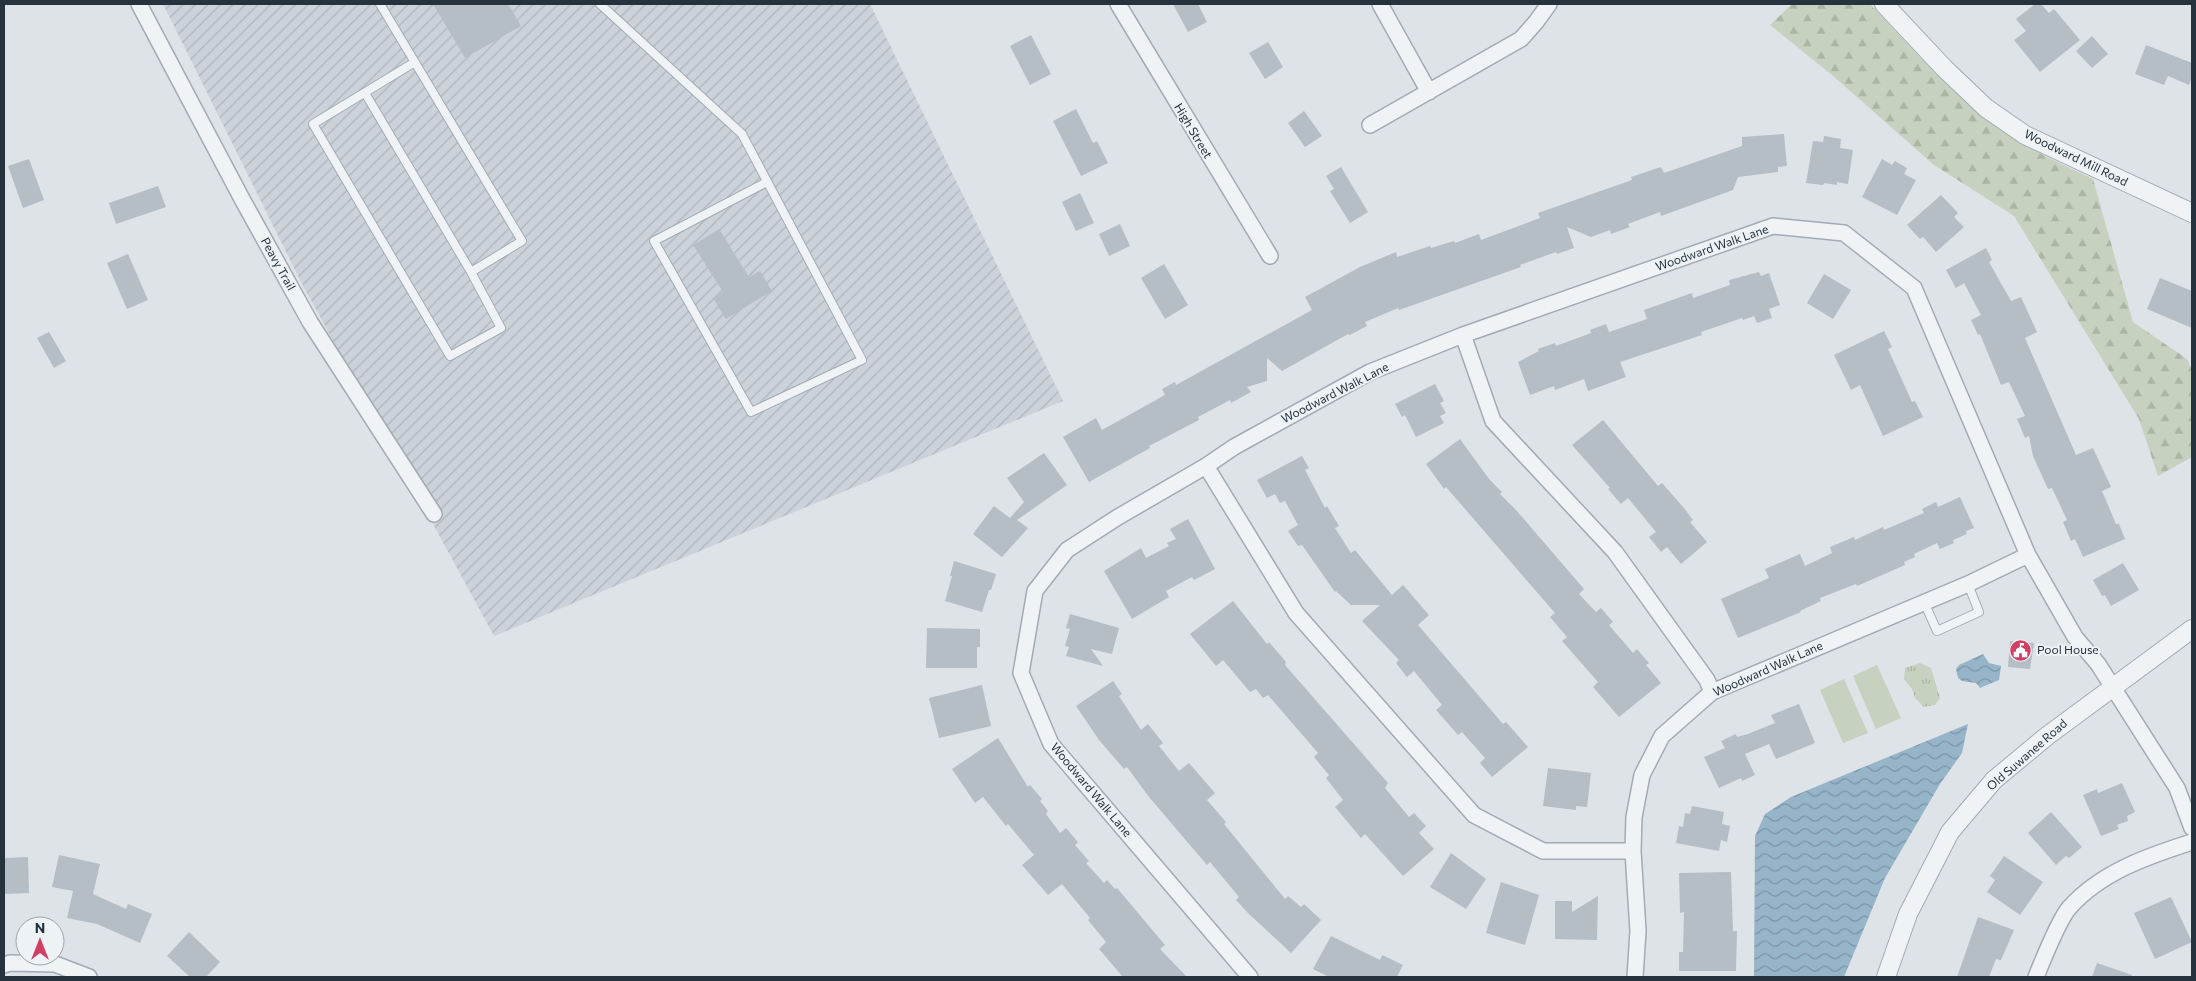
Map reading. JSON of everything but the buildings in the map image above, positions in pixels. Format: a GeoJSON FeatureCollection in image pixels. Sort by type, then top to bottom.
{"type":"FeatureCollection","features":[{"type":"Feature","properties":{"kind":"street","name":"Peavy Trail"},"geometry":{"type":"LineString","coordinates":[[139,4],[242,199],[310,322],[434,514]]}},
{"type":"Feature","properties":{"kind":"street","name":"High Street"},"geometry":{"type":"LineString","coordinates":[[1118,4],[1270,256]]}},
{"type":"Feature","properties":{"kind":"street"},"geometry":{"type":"LineString","coordinates":[[1380,4],[1429,92]]}},
{"type":"Feature","properties":{"kind":"street"},"geometry":{"type":"LineString","coordinates":[[1370,125],[1522,39],[1548,4]]}},
{"type":"Feature","properties":{"kind":"street","name":"Woodward Mill Road"},"geometry":{"type":"LineString","coordinates":[[1884,4],[1945,69],[1986,108],[2025,134],[2192,213]]}},
{"type":"Feature","properties":{"kind":"street","name":"Woodward Walk Lane"},"geometry":{"type":"LineString","coordinates":[[1250,977],[1051,744],[1021,673],[1035,591],[1068,550],[1118,517],[1206,466],[1234,446],[1370,372],[1464,336],[1773,226],[1844,232],[1914,288],[2028,555],[2075,637],[2098,664],[2178,788],[2192,828]]}},
{"type":"Feature","properties":{"kind":"street"},"geometry":{"type":"LineString","coordinates":[[1464,336],[1493,421],[1614,552],[1707,680],[1712,692]]}},
{"type":"Feature","properties":{"kind":"street"},"geometry":{"type":"LineString","coordinates":[[1206,466],[1296,613],[1474,815],[1543,850],[1633,850]]}},
{"type":"Feature","properties":{"kind":"street","name":"Woodward Walk Lane"},"geometry":{"type":"LineString","coordinates":[[1635,977],[1638,931],[1633,850],[1634,817],[1642,775],[1662,736],[1712,692],[1968,584],[2028,555]]}},
{"type":"Feature","properties":{"kind":"street","name":"Old Suwanee Road"},"geometry":{"type":"LineString","coordinates":[[1886,977],[1908,914],[1950,832],[1994,780],[2046,736],[2192,629]]}},
{"type":"Feature","properties":{"kind":"street"},"geometry":{"type":"LineString","coordinates":[[2036,977],[2068,909],[2105,876],[2192,842]]}},
{"type":"Feature","properties":{"kind":"street"},"geometry":{"type":"LineString","coordinates":[[4,965],[10,963],[55,964],[89,977]]}},
{"type":"Feature","properties":{"kind":"lane"},"geometry":{"type":"LineString","coordinates":[[380,4],[522,241],[471,272]]}},
{"type":"Feature","properties":{"kind":"lane"},"geometry":{"type":"LineString","coordinates":[[600,4],[742,134],[862,360],[751,412],[654,241],[767,182]]}},
{"type":"Feature","properties":{"kind":"lane"},"geometry":{"type":"LineString","coordinates":[[365,93],[471,272],[501,328],[450,356],[313,124],[415,62]]}},
{"type":"Feature","properties":{"kind":"lane"},"geometry":{"type":"LineString","coordinates":[[1924,602],[1937,631],[1979,612],[1968,584]]}},
{"type":"Feature","properties":{"kind":"shaded area"},"geometry":{"type":"Polygon","coordinates":[[[163,4],[870,4],[1063,401],[494,636],[301,282],[163,4]]]}},
{"type":"Feature","properties":{"kind":"green space"},"geometry":{"type":"Polygon","coordinates":[[[1792,4],[1870,4],[1951,88],[1986,119],[2026,146],[2093,179],[2133,322],[2187,359],[2192,370],[2192,457],[2158,476],[2139,419],[2014,216],[1934,165],[1832,75],[1770,25],[1792,4]]]}},
{"type":"Feature","properties":{"kind":"green space"},"geometry":{"type":"Polygon","coordinates":[[[1920,663],[1931,668],[1940,698],[1935,705],[1924,707],[1915,698],[1912,689],[1904,679],[1905,668],[1920,663]]]}},
{"type":"Feature","properties":{"kind":"green space"},"geometry":{"type":"Polygon","coordinates":[[[1877,665],[1901,718],[1876,729],[1853,676],[1877,665]]]}},
{"type":"Feature","properties":{"kind":"green space"},"geometry":{"type":"Polygon","coordinates":[[[1844,679],[1868,733],[1843,743],[1820,690],[1844,679]]]}},
{"type":"Feature","properties":{"kind":"water"},"geometry":{"type":"Polygon","coordinates":[[[1983,654],[1989,663],[2001,666],[1999,680],[1980,688],[1976,683],[1962,681],[1958,678],[1956,669],[1959,665],[1983,654]]]}},
{"type":"Feature","properties":{"kind":"water"},"geometry":{"type":"Polygon","coordinates":[[[1968,724],[1962,753],[1940,784],[1885,878],[1844,977],[1754,977],[1755,836],[1765,814],[1791,797],[1968,724]]]}},
{"type":"Feature","properties":{"kind":"place","name":"Pool House"},"geometry":{"type":"Point","coordinates":[2021,650]}}]}
